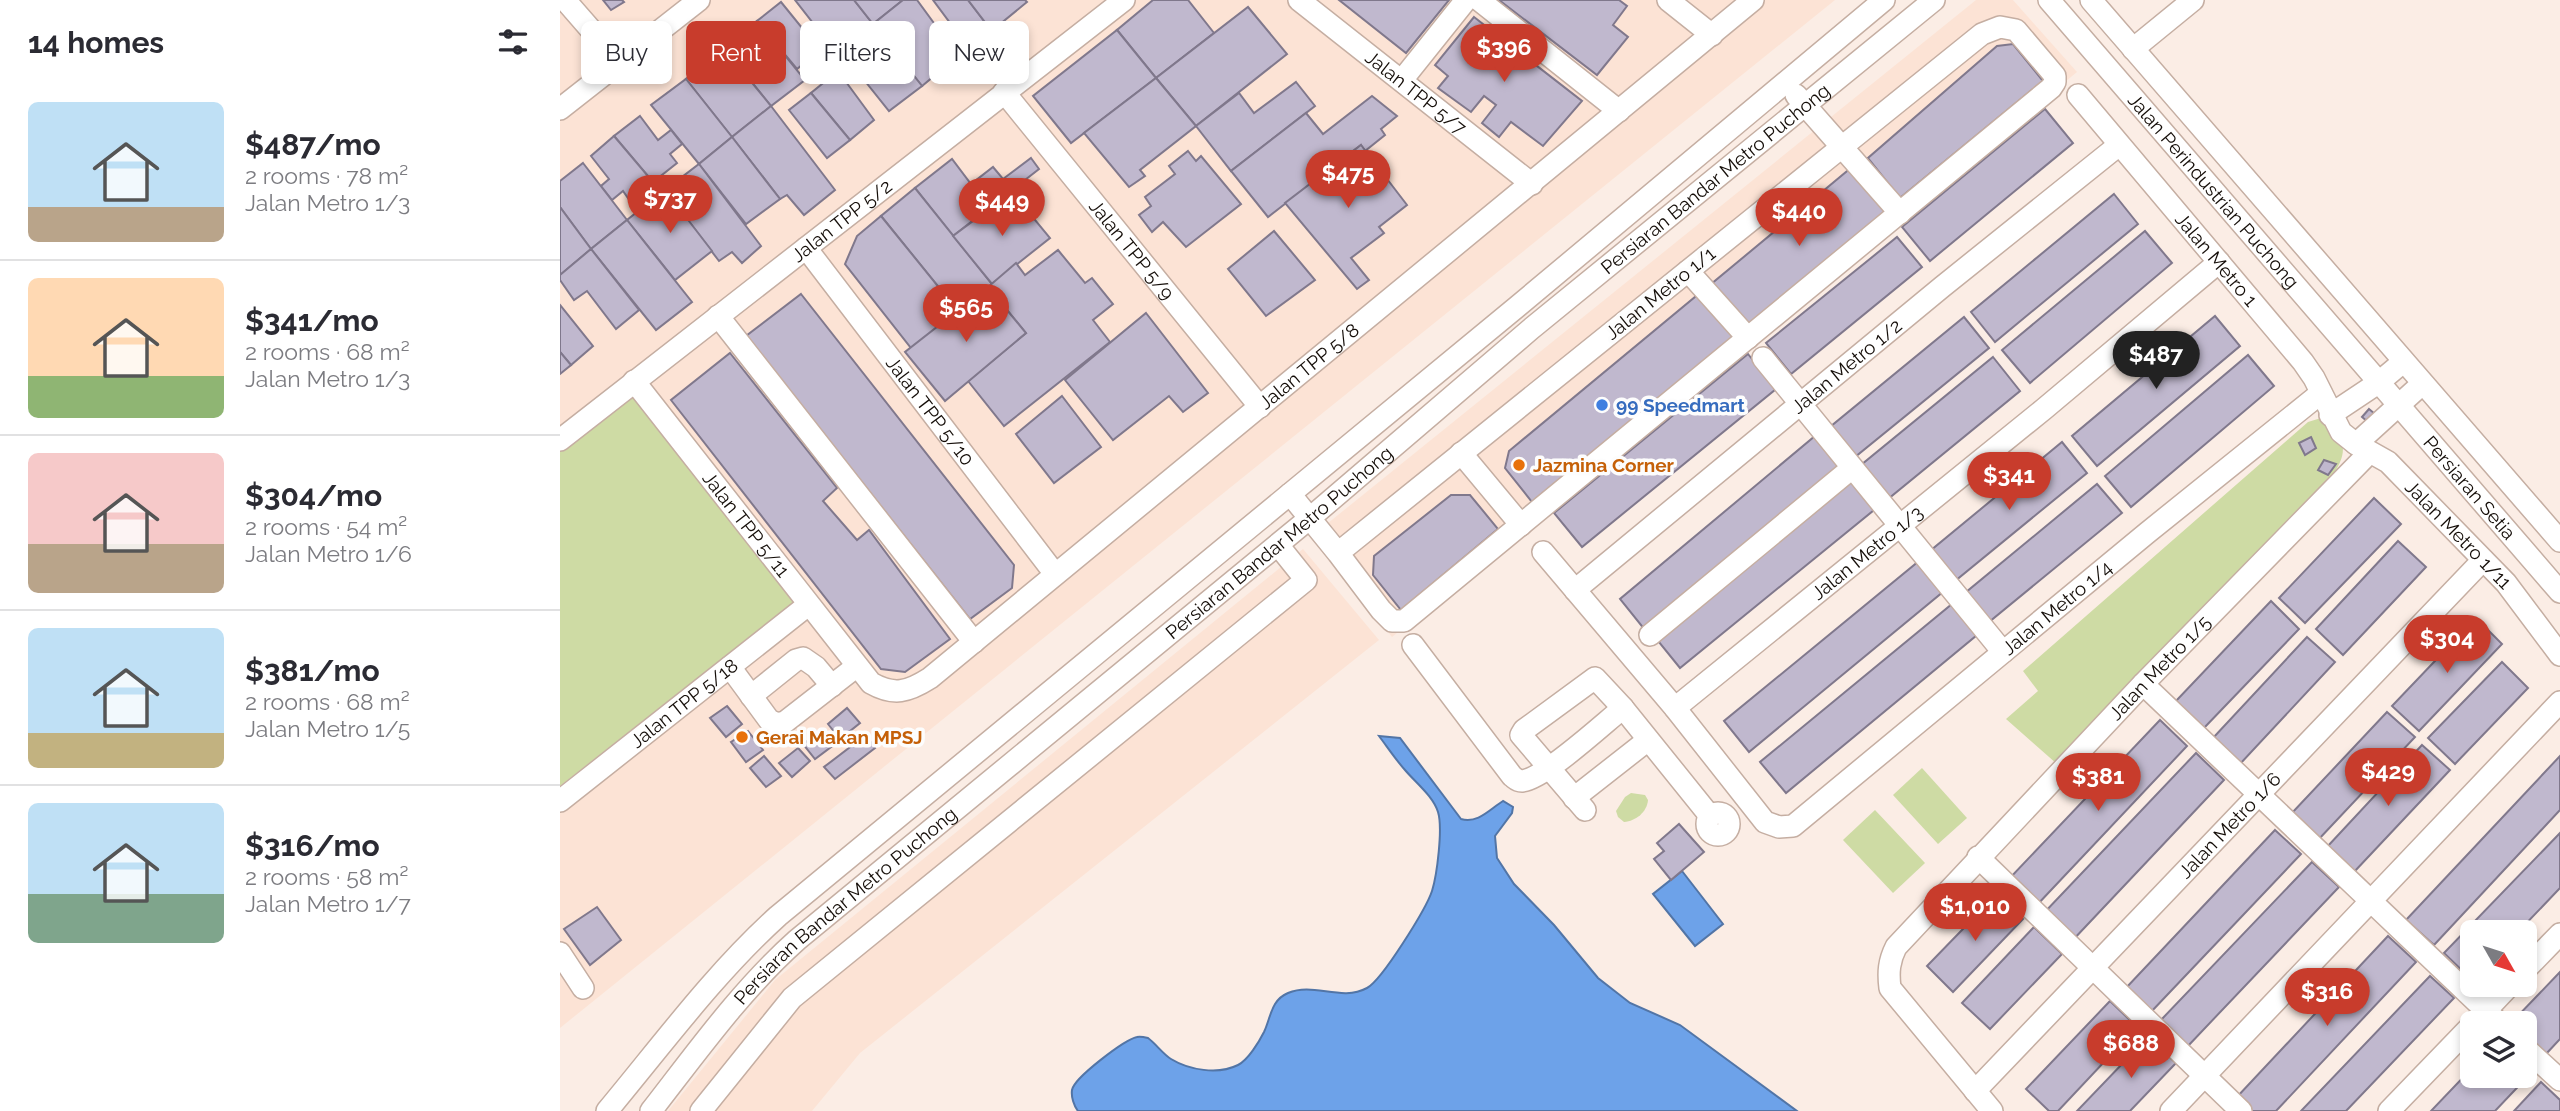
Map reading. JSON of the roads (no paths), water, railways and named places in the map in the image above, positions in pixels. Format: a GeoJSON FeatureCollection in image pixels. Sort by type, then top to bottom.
{"type":"FeatureCollection","features":[{"type":"Feature","properties":{"kind":"street"},"geometry":{"type":"LineString","coordinates":[[565,0],[583,21]]}},
{"type":"Feature","properties":{"kind":"street"},"geometry":{"type":"LineString","coordinates":[[672,21],[699,0]]}},
{"type":"Feature","properties":{"kind":"street","name":"Jalan TPP 5/2"},"geometry":{"type":"LineString","coordinates":[[560,440],[1124,0]]}},
{"type":"Feature","properties":{"kind":"street","name":"Jalan TPP 5/7"},"geometry":{"type":"LineString","coordinates":[[1299,0],[1532,184]]}},
{"type":"Feature","properties":{"kind":"street"},"geometry":{"type":"LineString","coordinates":[[1402,80],[1466,0]]}},
{"type":"Feature","properties":{"kind":"street"},"geometry":{"type":"LineString","coordinates":[[1479,0],[1619,111]]}},
{"type":"Feature","properties":{"kind":"street"},"geometry":{"type":"LineString","coordinates":[[1668,0],[1712,34]]}},
{"type":"Feature","properties":{"kind":"street","name":"Jalan TPP 5/8"},"geometry":{"type":"LineString","coordinates":[[857,666],[871,683],[885,691],[915,687],[930,678],[1753,0]]}},
{"type":"Feature","properties":{"kind":"street","name":"Persiaran Bandar Metro Puchong"},"geometry":{"type":"LineString","coordinates":[[607,1111],[738,954],[778,916],[1884,0]]}},
{"type":"Feature","properties":{"kind":"street","name":"Persiaran Bandar Metro Puchong"},"geometry":{"type":"LineString","coordinates":[[651,1111],[741,996],[767,967],[797,940],[1278,545],[1532,328],[1934,0]]}},
{"type":"Feature","properties":{"kind":"street","name":"Jalan Perindustrian Puchong"},"geometry":{"type":"LineString","coordinates":[[2049,0],[2369,389]]}},
{"type":"Feature","properties":{"kind":"street","name":"Jalan Perindustrian Puchong"},"geometry":{"type":"LineString","coordinates":[[2091,0],[2403,362]]}},
{"type":"Feature","properties":{"kind":"street"},"geometry":{"type":"LineString","coordinates":[[2133,49],[2193,0]]}},
{"type":"Feature","properties":{"kind":"street","name":"Jalan Metro 1/1"},"geometry":{"type":"LineString","coordinates":[[1338,553],[1982,34],[2000,27],[2016,30],[2050,69],[2055,76],[2055,82],[1900,213]]}},
{"type":"Feature","properties":{"kind":"street"},"geometry":{"type":"LineString","coordinates":[[1290,494],[1381,610],[1392,621],[1404,621],[1900,213],[1785,82]]}},
{"type":"Feature","properties":{"kind":"street"},"geometry":{"type":"LineString","coordinates":[[560,109],[591,84]]}},
{"type":"Feature","properties":{"kind":"street","name":"Jalan TPP 5/9"},"geometry":{"type":"LineString","coordinates":[[1004,92],[1259,407]]}},
{"type":"Feature","properties":{"kind":"street","name":"Jalan Metro 1"},"geometry":{"type":"LineString","coordinates":[[2078,95],[2303,362],[2349,436]]}},
{"type":"Feature","properties":{"kind":"street","name":"Jalan Metro 1/2"},"geometry":{"type":"LineString","coordinates":[[1575,590],[2119,145]]}},
{"type":"Feature","properties":{"kind":"street","name":"Jalan TPP 5/10"},"geometry":{"type":"LineString","coordinates":[[806,248],[1055,574]]}},
{"type":"Feature","properties":{"kind":"street","name":"Jalan Metro 1/3"},"geometry":{"type":"LineString","coordinates":[[1675,708],[2044,409],[2219,262]]}},
{"type":"Feature","properties":{"kind":"street"},"geometry":{"type":"LineString","coordinates":[[1688,271],[1748,338]]}},
{"type":"Feature","properties":{"kind":"street"},"geometry":{"type":"LineString","coordinates":[[718,316],[974,642]]}},
{"type":"Feature","properties":{"kind":"street"},"geometry":{"type":"LineString","coordinates":[[1763,358],[2003,652]]}},
{"type":"Feature","properties":{"kind":"street"},"geometry":{"type":"LineString","coordinates":[[2349,436],[2369,389],[2403,362]]}},
{"type":"Feature","properties":{"kind":"street","name":"Persiaran Setia"},"geometry":{"type":"LineString","coordinates":[[2403,362],[2560,541]]}},
{"type":"Feature","properties":{"kind":"street","name":"Jalan TPP 5/11"},"geometry":{"type":"LineString","coordinates":[[635,381],[857,666]]}},
{"type":"Feature","properties":{"kind":"street"},"geometry":{"type":"LineString","coordinates":[[2349,436],[2390,413],[2422,384]]}},
{"type":"Feature","properties":{"kind":"street","name":"Persiaran Setia"},"geometry":{"type":"LineString","coordinates":[[2369,389],[2560,592]]}},
{"type":"Feature","properties":{"kind":"street","name":"Jalan Metro 1/4"},"geometry":{"type":"LineString","coordinates":[[1748,801],[1765,822],[1779,827],[1793,826],[2321,393]]}},
{"type":"Feature","properties":{"kind":"street","name":"Jalan Metro 1/11"},"geometry":{"type":"LineString","coordinates":[[2349,436],[2388,462],[2506,583],[2560,655]]}},
{"type":"Feature","properties":{"kind":"street","name":"Jalan Metro 1/5"},"geometry":{"type":"LineString","coordinates":[[1975,1091],[1890,988],[1888,974],[1896,947],[2143,684],[2349,436]]}},
{"type":"Feature","properties":{"kind":"street"},"geometry":{"type":"LineString","coordinates":[[1461,453],[1521,525]]}},
{"type":"Feature","properties":{"kind":"street"},"geometry":{"type":"LineString","coordinates":[[1650,635],[1852,468]]}},
{"type":"Feature","properties":{"kind":"street"},"geometry":{"type":"LineString","coordinates":[[701,1111],[792,998],[1306,580],[1278,545]]}},
{"type":"Feature","properties":{"kind":"street"},"geometry":{"type":"LineString","coordinates":[[1543,552],[1675,708],[1748,801],[1719,817],[1595,678],[1524,730],[1521,735],[1523,741],[1580,804],[1648,740]]}},
{"type":"Feature","properties":{"kind":"street","name":"Jalan Metro 1/6"},"geometry":{"type":"LineString","coordinates":[[1975,1091],[2483,560]]}},
{"type":"Feature","properties":{"kind":"street","name":"Jalan TPP 5/18"},"geometry":{"type":"LineString","coordinates":[[560,801],[808,606]]}},
{"type":"Feature","properties":{"kind":"street"},"geometry":{"type":"LineString","coordinates":[[1413,645],[1518,781],[1524,781],[1548,769],[1623,708]]}},
{"type":"Feature","properties":{"kind":"street"},"geometry":{"type":"LineString","coordinates":[[751,696],[796,660],[803,658],[810,660],[832,686]]}},
{"type":"Feature","properties":{"kind":"street"},"geometry":{"type":"LineString","coordinates":[[730,667],[769,720],[777,724],[785,722],[857,666]]}},
{"type":"Feature","properties":{"kind":"street"},"geometry":{"type":"LineString","coordinates":[[2143,684],[2371,901],[2474,1011]]}},
{"type":"Feature","properties":{"kind":"street"},"geometry":{"type":"LineString","coordinates":[[2171,1111],[2560,702]]}},
{"type":"Feature","properties":{"kind":"street"},"geometry":{"type":"LineString","coordinates":[[1978,857],[2241,1111]]}},
{"type":"Feature","properties":{"kind":"street"},"geometry":{"type":"LineString","coordinates":[[2538,957],[2560,934]]}},
{"type":"Feature","properties":{"kind":"street"},"geometry":{"type":"LineString","coordinates":[[560,953],[583,988]]}},
{"type":"Feature","properties":{"kind":"street"},"geometry":{"type":"LineString","coordinates":[[2389,1111],[2460,1043]]}},
{"type":"Feature","properties":{"kind":"street"},"geometry":{"type":"LineString","coordinates":[[2537,1059],[2560,1080]]}},
{"type":"Feature","properties":{"kind":"street"},"geometry":{"type":"LineString","coordinates":[[1975,1091],[1992,1111]]}},
{"type":"Feature","properties":{"kind":"water"},"geometry":{"type":"Polygon","coordinates":[[[1379,736],[1400,738],[1461,819],[1478,818],[1503,801],[1513,807],[1512,813],[1495,836],[1497,858],[1514,884],[1554,925],[1598,978],[1630,1003],[1680,1025],[1797,1111],[1078,1111],[1072,1096],[1075,1084],[1100,1060],[1131,1040],[1148,1038],[1168,1057],[1186,1066],[1204,1070],[1230,1068],[1242,1063],[1253,1050],[1264,1032],[1275,1004],[1282,996],[1298,990],[1357,992],[1367,988],[1383,972],[1413,927],[1432,891],[1440,829],[1438,812],[1432,801],[1379,736]]]}},
{"type":"Feature","properties":{"kind":"water"},"geometry":{"type":"Polygon","coordinates":[[[1682,871],[1723,924],[1695,946],[1653,894],[1682,871]]]}},
{"type":"Feature","properties":{"kind":"place","name":"99 Speedmart"},"geometry":{"type":"Point","coordinates":[1602,405]}},
{"type":"Feature","properties":{"kind":"place","name":"Jazmina Corner"},"geometry":{"type":"Point","coordinates":[1519,465]}},
{"type":"Feature","properties":{"kind":"place","name":"Gerai Makan MPSJ"},"geometry":{"type":"Point","coordinates":[742,737]}}]}
